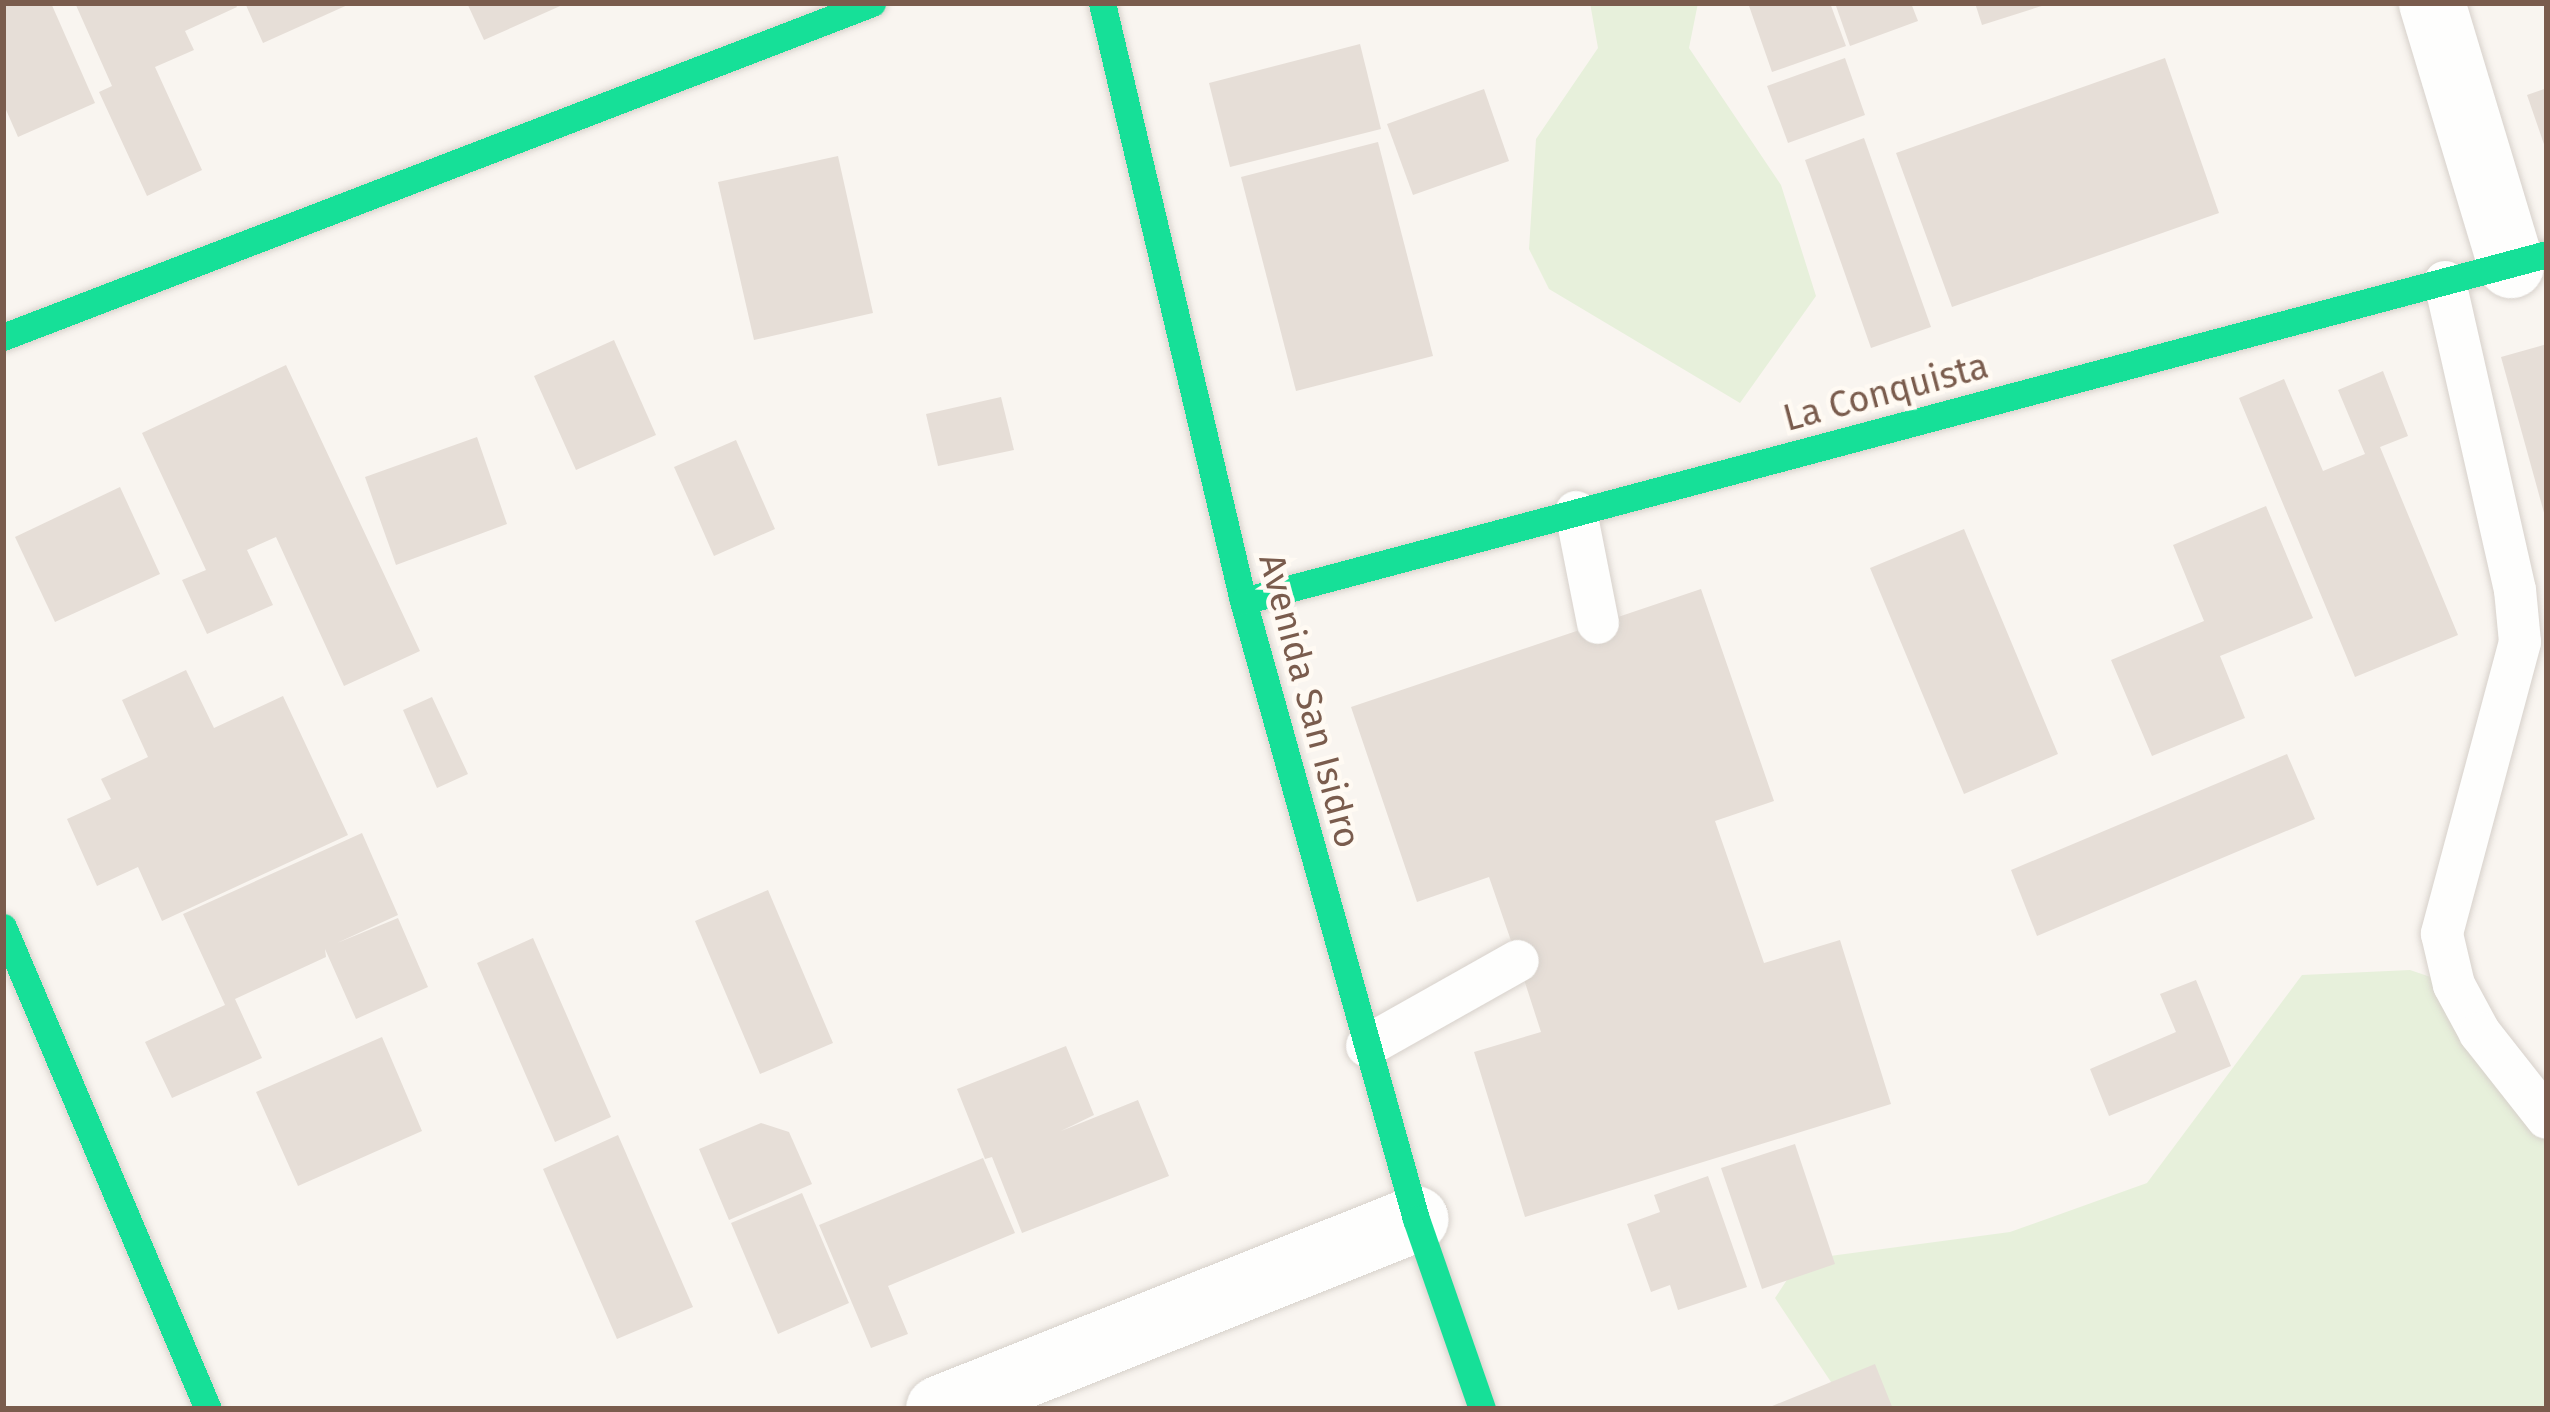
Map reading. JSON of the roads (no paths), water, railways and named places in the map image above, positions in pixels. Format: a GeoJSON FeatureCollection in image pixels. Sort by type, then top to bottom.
{"type":"FeatureCollection","features":[{"type":"Feature","properties":{"kind":"street"},"geometry":{"type":"LineString","coordinates":[[3,337],[872,3]]}},
{"type":"Feature","properties":{"kind":"street","name":"Avenida San Isidro"},"geometry":{"type":"LineString","coordinates":[[1102,3],[1243,601],[1415,1220],[1482,1409]]}},
{"type":"Feature","properties":{"kind":"street"},"geometry":{"type":"LineString","coordinates":[[2432,3],[2529,260]]}},
{"type":"Feature","properties":{"kind":"street","name":"La Conquista"},"geometry":{"type":"LineString","coordinates":[[1243,601],[2529,260]]}},
{"type":"Feature","properties":{"kind":"street"},"geometry":{"type":"LineString","coordinates":[[3,927],[208,1409]]}},
{"type":"Feature","properties":{"kind":"street"},"geometry":{"type":"LineString","coordinates":[[939,1409],[1415,1220]]}},
{"type":"Feature","properties":{"kind":"lane"},"geometry":{"type":"LineString","coordinates":[[2445,282],[2515,590],[2521,642],[2443,934],[2454,986],[2480,1033],[2547,1118]]}},
{"type":"Feature","properties":{"kind":"lane"},"geometry":{"type":"LineString","coordinates":[[1576,512],[1598,623]]}},
{"type":"Feature","properties":{"kind":"lane"},"geometry":{"type":"LineString","coordinates":[[1367,1046],[1518,961]]}}]}
